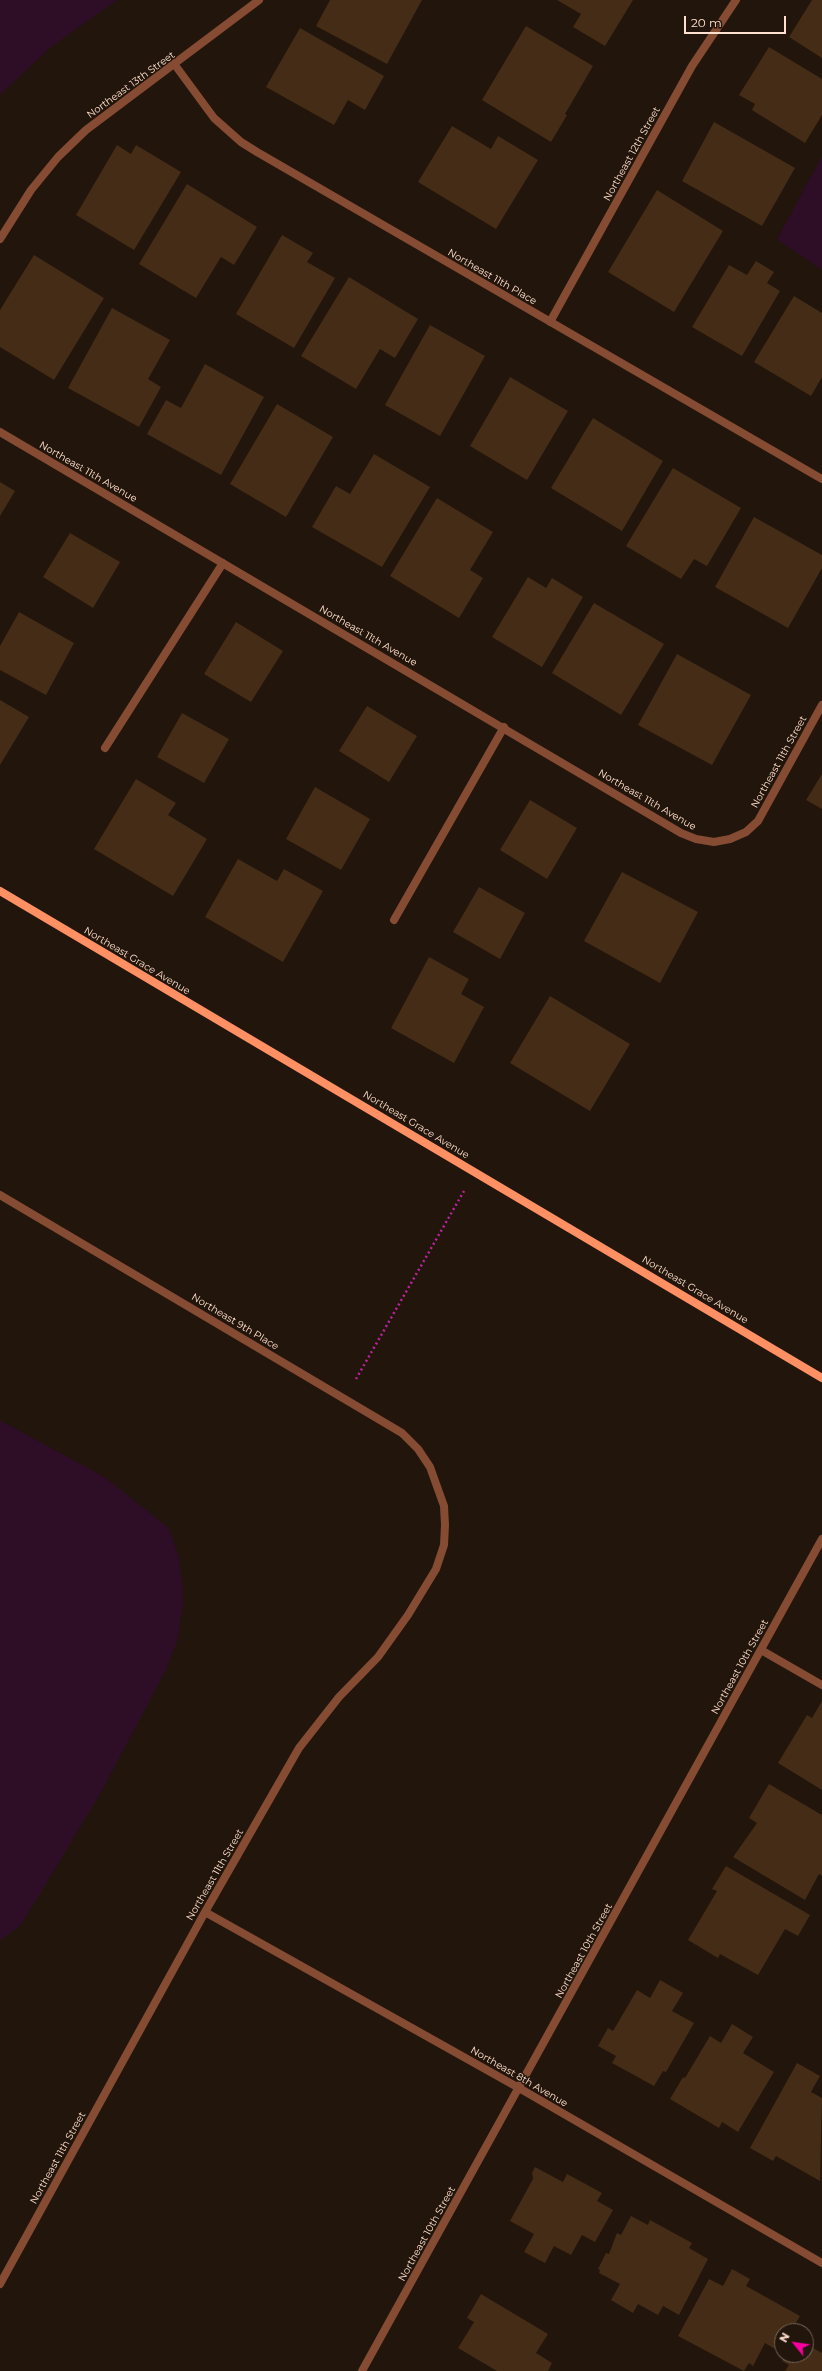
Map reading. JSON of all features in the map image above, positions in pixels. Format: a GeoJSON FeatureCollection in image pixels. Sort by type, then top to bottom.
{"type":"FeatureCollection","features":[{"type":"Feature","properties":{"kind":"main road","name":"Northeast Grace Avenue"},"geometry":{"type":"LineString","coordinates":[[0,891],[822,1378]]}},
{"type":"Feature","properties":{"kind":"street","name":"Northeast 13th Street"},"geometry":{"type":"LineString","coordinates":[[0,239],[31,190],[58,157],[115,107],[175,65],[259,0]]}},
{"type":"Feature","properties":{"kind":"street","name":"Northeast 12th Street"},"geometry":{"type":"LineString","coordinates":[[550,322],[692,66],[736,0]]}},
{"type":"Feature","properties":{"kind":"street","name":"Northeast 11th Place"},"geometry":{"type":"LineString","coordinates":[[175,65],[202,105],[241,142],[822,479]]}},
{"type":"Feature","properties":{"kind":"street","name":"Northeast 11th Avenue"},"geometry":{"type":"LineString","coordinates":[[0,432],[504,727],[681,833],[696,839],[714,842],[730,839]]}},
{"type":"Feature","properties":{"kind":"street"},"geometry":{"type":"LineString","coordinates":[[105,748],[223,563]]}},
{"type":"Feature","properties":{"kind":"street","name":"Northeast 11th Street"},"geometry":{"type":"LineString","coordinates":[[730,839],[746,832],[758,821],[822,705]]}},
{"type":"Feature","properties":{"kind":"street"},"geometry":{"type":"LineString","coordinates":[[394,920],[504,727]]}},
{"type":"Feature","properties":{"kind":"street","name":"Northeast 9th Place"},"geometry":{"type":"LineString","coordinates":[[0,1195],[402,1433],[418,1449],[439,1487]]}},
{"type":"Feature","properties":{"kind":"street","name":"Northeast 11th Street"},"geometry":{"type":"LineString","coordinates":[[0,2284],[205,1912],[299,1748],[339,1697],[378,1658],[408,1615],[436,1569],[444,1545],[445,1525],[444,1506],[439,1487]]}},
{"type":"Feature","properties":{"kind":"street","name":"Northeast 10th Street"},"geometry":{"type":"LineString","coordinates":[[362,2371],[822,1540]]}},
{"type":"Feature","properties":{"kind":"street"},"geometry":{"type":"LineString","coordinates":[[761,1650],[822,1685]]}},
{"type":"Feature","properties":{"kind":"street","name":"Northeast 8th Avenue"},"geometry":{"type":"LineString","coordinates":[[205,1912],[519,2088],[822,2263]]}},
{"type":"Feature","properties":{"kind":"path"},"geometry":{"type":"LineString","coordinates":[[345,1398],[476,1172]]}},
{"type":"Feature","properties":{"kind":"shaded area"},"geometry":{"type":"Polygon","coordinates":[[[0,0],[117,0],[50,48],[0,95],[0,0]]]}},
{"type":"Feature","properties":{"kind":"shaded area"},"geometry":{"type":"Polygon","coordinates":[[[822,156],[822,270],[777,239],[822,156]]]}},
{"type":"Feature","properties":{"kind":"shaded area"},"geometry":{"type":"Polygon","coordinates":[[[0,1420],[106,1478],[169,1528],[178,1554],[182,1581],[183,1605],[177,1642],[165,1672],[98,1798],[21,1925],[0,1941],[0,1420]]]}},
{"type":"Feature","properties":{"kind":"building"},"geometry":{"type":"Polygon","coordinates":[[[330,0],[422,0],[387,64],[316,26],[330,0]]]}},
{"type":"Feature","properties":{"kind":"building"},"geometry":{"type":"Polygon","coordinates":[[[557,0],[633,0],[605,46],[573,27],[581,14],[557,0]]]}},
{"type":"Feature","properties":{"kind":"building"},"geometry":{"type":"Polygon","coordinates":[[[812,0],[822,0],[822,58],[789,37],[812,0]]]}},
{"type":"Feature","properties":{"kind":"building"},"geometry":{"type":"Polygon","coordinates":[[[526,26],[593,66],[565,114],[567,115],[551,142],[482,100],[526,26]]]}},
{"type":"Feature","properties":{"kind":"building"},"geometry":{"type":"Polygon","coordinates":[[[300,28],[384,76],[365,110],[348,100],[334,125],[266,87],[300,28]]]}},
{"type":"Feature","properties":{"kind":"building"},"geometry":{"type":"Polygon","coordinates":[[[769,47],[822,79],[822,115],[805,143],[752,110],[755,104],[739,95],[769,47]]]}},
{"type":"Feature","properties":{"kind":"building"},"geometry":{"type":"Polygon","coordinates":[[[714,122],[795,168],[762,226],[682,181],[714,122]]]}},
{"type":"Feature","properties":{"kind":"building"},"geometry":{"type":"Polygon","coordinates":[[[452,126],[491,149],[498,136],[538,160],[496,229],[418,182],[452,126]]]}},
{"type":"Feature","properties":{"kind":"building"},"geometry":{"type":"Polygon","coordinates":[[[117,145],[131,154],[136,145],[181,172],[134,250],[76,215],[117,145]]]}},
{"type":"Feature","properties":{"kind":"building"},"geometry":{"type":"Polygon","coordinates":[[[187,184],[257,227],[234,265],[221,257],[196,298],[139,264],[187,184]]]}},
{"type":"Feature","properties":{"kind":"building"},"geometry":{"type":"Polygon","coordinates":[[[657,190],[723,231],[674,312],[608,272],[657,190]]]}},
{"type":"Feature","properties":{"kind":"building"},"geometry":{"type":"Polygon","coordinates":[[[282,235],[313,253],[307,262],[335,278],[294,348],[236,314],[282,235]]]}},
{"type":"Feature","properties":{"kind":"building"},"geometry":{"type":"Polygon","coordinates":[[[34,255],[104,298],[54,380],[0,347],[0,310],[34,255]]]}},
{"type":"Feature","properties":{"kind":"building"},"geometry":{"type":"Polygon","coordinates":[[[756,261],[774,272],[767,283],[780,291],[742,356],[692,327],[729,265],[747,275],[756,261]]]}},
{"type":"Feature","properties":{"kind":"building"},"geometry":{"type":"Polygon","coordinates":[[[349,277],[418,319],[395,358],[380,349],[356,389],[301,356],[349,277]]]}},
{"type":"Feature","properties":{"kind":"building"},"geometry":{"type":"Polygon","coordinates":[[[794,296],[822,313],[822,377],[811,396],[754,362],[794,296]]]}},
{"type":"Feature","properties":{"kind":"building"},"geometry":{"type":"Polygon","coordinates":[[[112,308],[170,340],[148,379],[161,387],[139,427],[68,388],[112,308]]]}},
{"type":"Feature","properties":{"kind":"building"},"geometry":{"type":"Polygon","coordinates":[[[430,325],[485,356],[440,436],[385,405],[430,325]]]}},
{"type":"Feature","properties":{"kind":"building"},"geometry":{"type":"Polygon","coordinates":[[[205,364],[264,397],[221,475],[147,434],[166,400],[181,408],[205,364]]]}},
{"type":"Feature","properties":{"kind":"building"},"geometry":{"type":"Polygon","coordinates":[[[510,377],[568,411],[527,480],[470,446],[510,377]]]}},
{"type":"Feature","properties":{"kind":"building"},"geometry":{"type":"Polygon","coordinates":[[[277,404],[333,437],[286,517],[230,484],[277,404]]]}},
{"type":"Feature","properties":{"kind":"building"},"geometry":{"type":"Polygon","coordinates":[[[593,418],[663,461],[622,531],[551,488],[593,418]]]}},
{"type":"Feature","properties":{"kind":"building"},"geometry":{"type":"Polygon","coordinates":[[[374,454],[430,487],[382,567],[312,527],[336,486],[350,494],[374,454]]]}},
{"type":"Feature","properties":{"kind":"building"},"geometry":{"type":"Polygon","coordinates":[[[673,468],[741,508],[707,566],[694,559],[681,579],[626,546],[673,468]]]}},
{"type":"Feature","properties":{"kind":"building"},"geometry":{"type":"Polygon","coordinates":[[[0,482],[15,491],[0,516],[0,482]]]}},
{"type":"Feature","properties":{"kind":"building"},"geometry":{"type":"Polygon","coordinates":[[[437,498],[493,532],[470,570],[483,578],[459,618],[390,576],[437,498]]]}},
{"type":"Feature","properties":{"kind":"building"},"geometry":{"type":"Polygon","coordinates":[[[754,517],[822,555],[822,568],[788,628],[715,587],[754,517]]]}},
{"type":"Feature","properties":{"kind":"building"},"geometry":{"type":"Polygon","coordinates":[[[70,533],[120,562],[93,608],[43,577],[70,533]]]}},
{"type":"Feature","properties":{"kind":"building"},"geometry":{"type":"Polygon","coordinates":[[[528,577],[546,588],[552,578],[583,597],[542,667],[492,637],[528,577]]]}},
{"type":"Feature","properties":{"kind":"building"},"geometry":{"type":"Polygon","coordinates":[[[594,603],[664,644],[621,715],[552,673],[594,603]]]}},
{"type":"Feature","properties":{"kind":"building"},"geometry":{"type":"Polygon","coordinates":[[[19,612],[74,643],[46,695],[0,670],[0,646],[19,612]]]}},
{"type":"Feature","properties":{"kind":"building"},"geometry":{"type":"Polygon","coordinates":[[[236,622],[283,651],[251,702],[204,674],[236,622]]]}},
{"type":"Feature","properties":{"kind":"building"},"geometry":{"type":"Polygon","coordinates":[[[677,654],[751,695],[712,765],[638,725],[677,654]]]}},
{"type":"Feature","properties":{"kind":"building"},"geometry":{"type":"Polygon","coordinates":[[[0,700],[29,717],[0,765],[0,700]]]}},
{"type":"Feature","properties":{"kind":"building"},"geometry":{"type":"Polygon","coordinates":[[[367,706],[417,736],[389,782],[339,751],[367,706]]]}},
{"type":"Feature","properties":{"kind":"building"},"geometry":{"type":"Polygon","coordinates":[[[182,713],[229,739],[204,783],[157,757],[182,713]]]}},
{"type":"Feature","properties":{"kind":"building"},"geometry":{"type":"Polygon","coordinates":[[[822,774],[822,809],[806,800],[822,774]]]}},
{"type":"Feature","properties":{"kind":"building"},"geometry":{"type":"Polygon","coordinates":[[[136,779],[176,803],[168,815],[207,839],[173,896],[94,849],[136,779]]]}},
{"type":"Feature","properties":{"kind":"building"},"geometry":{"type":"Polygon","coordinates":[[[315,787],[370,819],[341,870],[286,839],[315,787]]]}},
{"type":"Feature","properties":{"kind":"building"},"geometry":{"type":"Polygon","coordinates":[[[530,800],[577,828],[547,879],[500,850],[530,800]]]}},
{"type":"Feature","properties":{"kind":"building"},"geometry":{"type":"Polygon","coordinates":[[[238,859],[277,881],[284,869],[323,891],[283,962],[205,917],[238,859]]]}},
{"type":"Feature","properties":{"kind":"building"},"geometry":{"type":"Polygon","coordinates":[[[622,872],[698,912],[660,983],[584,941],[622,872]]]}},
{"type":"Feature","properties":{"kind":"building"},"geometry":{"type":"Polygon","coordinates":[[[479,887],[525,913],[500,959],[453,932],[479,887]]]}},
{"type":"Feature","properties":{"kind":"building"},"geometry":{"type":"Polygon","coordinates":[[[429,957],[469,979],[461,994],[484,1007],[454,1063],[391,1028],[429,957]]]}},
{"type":"Feature","properties":{"kind":"building"},"geometry":{"type":"Polygon","coordinates":[[[550,996],[630,1044],[590,1111],[510,1063],[550,996]]]}},
{"type":"Feature","properties":{"kind":"building"},"geometry":{"type":"Polygon","coordinates":[[[822,1701],[822,1790],[778,1763],[807,1715],[812,1718],[822,1701]]]}},
{"type":"Feature","properties":{"kind":"building"},"geometry":{"type":"Polygon","coordinates":[[[769,1784],[822,1815],[822,1876],[819,1874],[805,1900],[733,1857],[757,1823],[749,1818],[769,1784]]]}},
{"type":"Feature","properties":{"kind":"building"},"geometry":{"type":"Polygon","coordinates":[[[726,1866],[810,1915],[798,1936],[785,1929],[758,1975],[720,1954],[718,1958],[688,1940],[717,1891],[712,1889],[726,1866]]]}},
{"type":"Feature","properties":{"kind":"building"},"geometry":{"type":"Polygon","coordinates":[[[660,1980],[683,1993],[672,2011],[694,2023],[666,2072],[663,2071],[654,2086],[612,2063],[616,2056],[598,2046],[608,2028],[613,2031],[637,1990],[650,1998],[660,1980]]]}},
{"type":"Feature","properties":{"kind":"building"},"geometry":{"type":"Polygon","coordinates":[[[732,2024],[753,2037],[743,2053],[774,2072],[738,2132],[722,2122],[719,2128],[670,2099],[683,2077],[685,2078],[710,2036],[721,2043],[732,2024]]]}},
{"type":"Feature","properties":{"kind":"building"},"geometry":{"type":"Polygon","coordinates":[[[797,2063],[820,2076],[811,2092],[822,2098],[820,2181],[776,2156],[773,2161],[750,2148],[797,2063]]]}},
{"type":"Feature","properties":{"kind":"building"},"geometry":{"type":"Polygon","coordinates":[[[535,2167],[563,2182],[567,2174],[602,2193],[597,2201],[613,2210],[595,2242],[582,2235],[571,2255],[554,2246],[545,2263],[524,2252],[534,2234],[510,2221],[533,2179],[532,2173],[535,2167]]]}},
{"type":"Feature","properties":{"kind":"building"},"geometry":{"type":"Polygon","coordinates":[[[631,2216],[648,2225],[650,2220],[692,2243],[689,2248],[708,2259],[679,2315],[663,2306],[658,2315],[638,2304],[633,2313],[611,2300],[620,2284],[599,2273],[600,2270],[598,2269],[606,2253],[609,2254],[617,2233],[621,2235],[631,2216]]]}},
{"type":"Feature","properties":{"kind":"building"},"geometry":{"type":"Polygon","coordinates":[[[732,2269],[750,2279],[746,2286],[800,2316],[796,2323],[774,2323],[774,2348],[765,2343],[753,2366],[749,2363],[744,2371],[678,2336],[709,2279],[723,2286],[732,2269]]]}},
{"type":"Feature","properties":{"kind":"building"},"geometry":{"type":"Polygon","coordinates":[[[481,2294],[548,2334],[536,2353],[552,2363],[548,2371],[497,2371],[458,2348],[474,2322],[467,2318],[481,2294]]]}},
{"type":"Feature","properties":{"kind":"building"},"geometry":{"type":"Polygon","coordinates":[[[814,2348],[822,2353],[822,2371],[785,2371],[789,2365],[786,2363],[814,2363],[814,2348]]]}}]}
